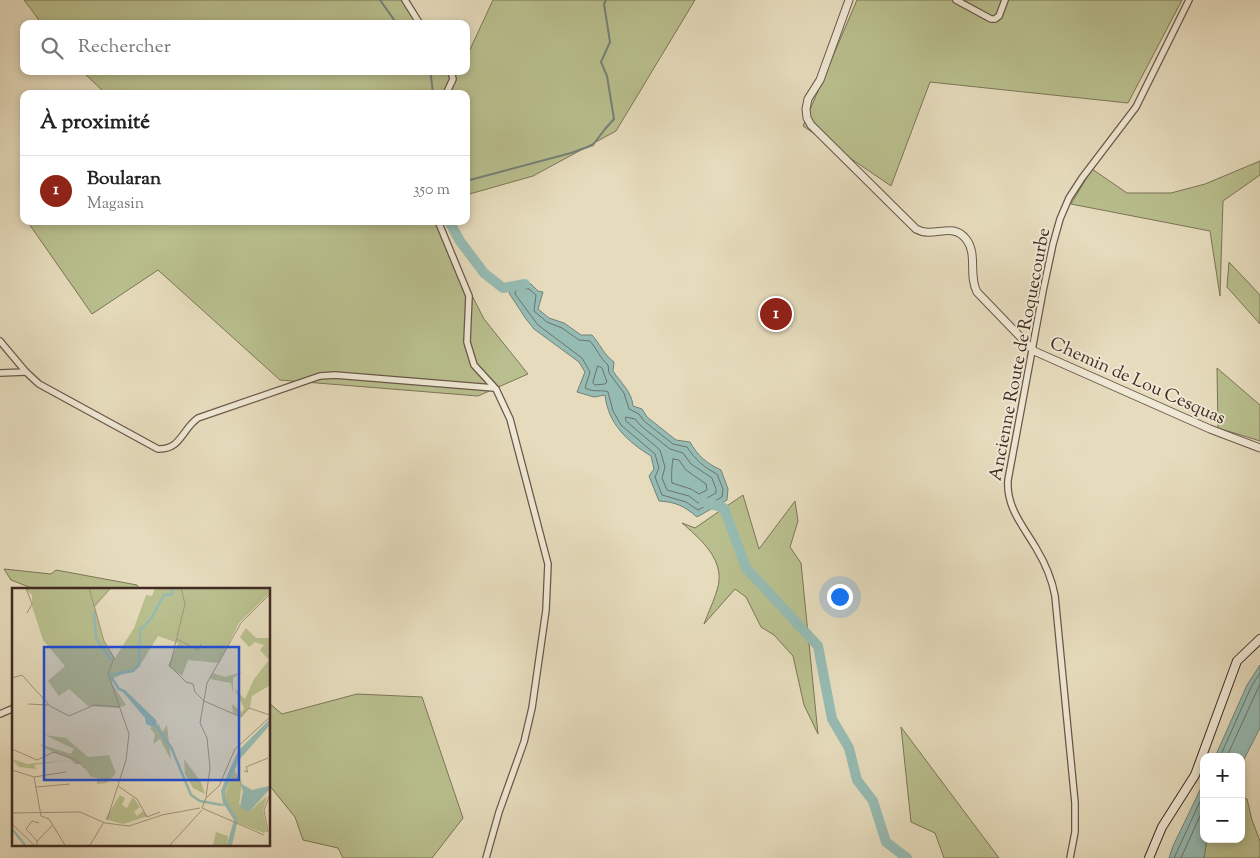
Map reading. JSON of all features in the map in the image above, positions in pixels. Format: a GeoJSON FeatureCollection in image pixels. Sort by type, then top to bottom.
{"type":"FeatureCollection","features":[{"type":"Feature","properties":{"kind":"main road"},"geometry":{"type":"LineString","coordinates":[[1149,858],[1162,827],[1195,775],[1237,661],[1260,639]]}},
{"type":"Feature","properties":{"kind":"street"},"geometry":{"type":"LineString","coordinates":[[405,0],[418,20]]}},
{"type":"Feature","properties":{"kind":"street","name":"Chemin de Lou Cesquas"},"geometry":{"type":"LineString","coordinates":[[849,0],[820,80],[808,99],[807,118],[811,125],[916,229],[928,234],[954,231],[965,238],[971,248],[972,280],[976,292],[1032,348],[1052,359],[1210,429],[1260,448]]}},
{"type":"Feature","properties":{"kind":"street"},"geometry":{"type":"LineString","coordinates":[[956,0],[991,19],[999,16],[1005,0]]}},
{"type":"Feature","properties":{"kind":"street","name":"Ancienne Route de Roquecourbe"},"geometry":{"type":"LineString","coordinates":[[1070,858],[1075,832],[1075,794],[1055,596],[1052,582],[1042,559],[1013,511],[1007,489],[1009,472],[1052,244],[1065,207],[1088,169],[1136,107],[1189,0]]}},
{"type":"Feature","properties":{"kind":"street"},"geometry":{"type":"LineString","coordinates":[[448,90],[453,79],[452,75]]}},
{"type":"Feature","properties":{"kind":"street"},"geometry":{"type":"LineString","coordinates":[[440,225],[469,296],[467,342],[474,365],[494,388],[510,419],[548,564],[546,610],[532,708],[524,742],[499,812],[486,858]]}},
{"type":"Feature","properties":{"kind":"street"},"geometry":{"type":"LineString","coordinates":[[0,341],[26,372],[39,384],[150,445],[163,449],[178,443],[187,428],[198,418],[320,376],[335,375],[494,388]]}},
{"type":"Feature","properties":{"kind":"street"},"geometry":{"type":"LineString","coordinates":[[0,373],[26,372]]}},
{"type":"Feature","properties":{"kind":"street"},"geometry":{"type":"LineString","coordinates":[[0,714],[12,709]]}},
{"type":"Feature","properties":{"kind":"green space"},"geometry":{"type":"Polygon","coordinates":[[[24,0],[407,0],[420,20],[39,20],[24,0]]]}},
{"type":"Feature","properties":{"kind":"green space"},"geometry":{"type":"Polygon","coordinates":[[[493,0],[695,0],[616,131],[533,176],[470,194],[470,90],[102,90],[86,75],[470,75],[470,49],[493,0]]]}},
{"type":"Feature","properties":{"kind":"green space"},"geometry":{"type":"Polygon","coordinates":[[[857,0],[1182,0],[1128,103],[930,82],[891,186],[803,126],[857,0]]]}},
{"type":"Feature","properties":{"kind":"green space"},"geometry":{"type":"Polygon","coordinates":[[[1260,161],[1260,175],[1223,201],[1220,296],[1210,231],[1071,204],[1092,169],[1127,193],[1171,193],[1205,184],[1260,161]]]}},
{"type":"Feature","properties":{"kind":"green space"},"geometry":{"type":"Polygon","coordinates":[[[30,225],[441,225],[439,231],[484,319],[528,374],[478,396],[280,380],[158,270],[92,314],[30,225]]]}},
{"type":"Feature","properties":{"kind":"green space"},"geometry":{"type":"Polygon","coordinates":[[[1229,262],[1260,295],[1260,324],[1227,287],[1229,262]]]}},
{"type":"Feature","properties":{"kind":"green space"},"geometry":{"type":"Polygon","coordinates":[[[1217,368],[1260,405],[1260,441],[1218,428],[1217,368]]]}},
{"type":"Feature","properties":{"kind":"green space"},"geometry":{"type":"Polygon","coordinates":[[[743,495],[759,549],[795,501],[798,521],[790,547],[801,563],[818,734],[804,705],[793,656],[774,635],[761,627],[746,597],[735,589],[704,624],[717,590],[719,571],[707,548],[682,523],[695,528],[743,495]]]}},
{"type":"Feature","properties":{"kind":"green space"},"geometry":{"type":"Polygon","coordinates":[[[4,569],[51,574],[56,570],[137,585],[138,588],[31,588],[11,580],[4,569]]]}},
{"type":"Feature","properties":{"kind":"green space"},"geometry":{"type":"Polygon","coordinates":[[[357,694],[422,697],[463,818],[432,858],[343,858],[338,848],[303,840],[295,817],[270,786],[270,704],[282,714],[357,694]]]}},
{"type":"Feature","properties":{"kind":"green space"},"geometry":{"type":"Polygon","coordinates":[[[901,727],[999,858],[944,858],[935,833],[911,822],[901,727]]]}},
{"type":"Feature","properties":{"kind":"green space"},"geometry":{"type":"Polygon","coordinates":[[[1245,798],[1247,799],[1260,841],[1260,858],[1204,858],[1206,843],[1245,843],[1245,798]]]}},
{"type":"Feature","properties":{"kind":"water"},"geometry":{"type":"Polygon","coordinates":[[[514,283],[531,284],[538,291],[543,292],[538,309],[549,318],[564,323],[581,335],[592,335],[607,356],[614,362],[613,371],[628,392],[633,406],[642,409],[647,417],[676,440],[690,442],[703,459],[721,470],[728,489],[727,500],[697,517],[680,505],[659,501],[649,476],[654,469],[651,456],[620,431],[610,415],[605,395],[594,397],[577,392],[585,372],[579,362],[534,329],[526,319],[509,293],[514,283]]]}},
{"type":"Feature","properties":{"kind":"water"},"geometry":{"type":"Polygon","coordinates":[[[1260,665],[1260,728],[1245,757],[1245,753],[1217,753],[1247,685],[1260,665]]]}},
{"type":"Feature","properties":{"kind":"water"},"geometry":{"type":"Polygon","coordinates":[[[1200,790],[1200,843],[1206,843],[1204,858],[1169,858],[1200,790]]]}},
{"type":"Feature","properties":{"kind":"waterway"},"geometry":{"type":"LineString","coordinates":[[380,0],[394,20]]}},
{"type":"Feature","properties":{"kind":"waterway"},"geometry":{"type":"LineString","coordinates":[[470,180],[571,153],[593,145],[614,119],[607,76],[601,62],[610,42],[604,4],[606,0]]}},
{"type":"Feature","properties":{"kind":"waterway"},"geometry":{"type":"LineString","coordinates":[[431,75],[433,90]]}},
{"type":"Feature","properties":{"kind":"waterway"},"geometry":{"type":"LineString","coordinates":[[451,225],[460,241],[484,273],[503,288],[525,284]]}},
{"type":"Feature","properties":{"kind":"waterway"},"geometry":{"type":"LineString","coordinates":[[704,502],[724,508],[746,568],[818,646],[832,719],[849,748],[857,780],[873,801],[886,842],[907,858]]}},
{"type":"Feature","properties":{"kind":"place","name":"Boularan"},"geometry":{"type":"Point","coordinates":[776,314]}}]}
